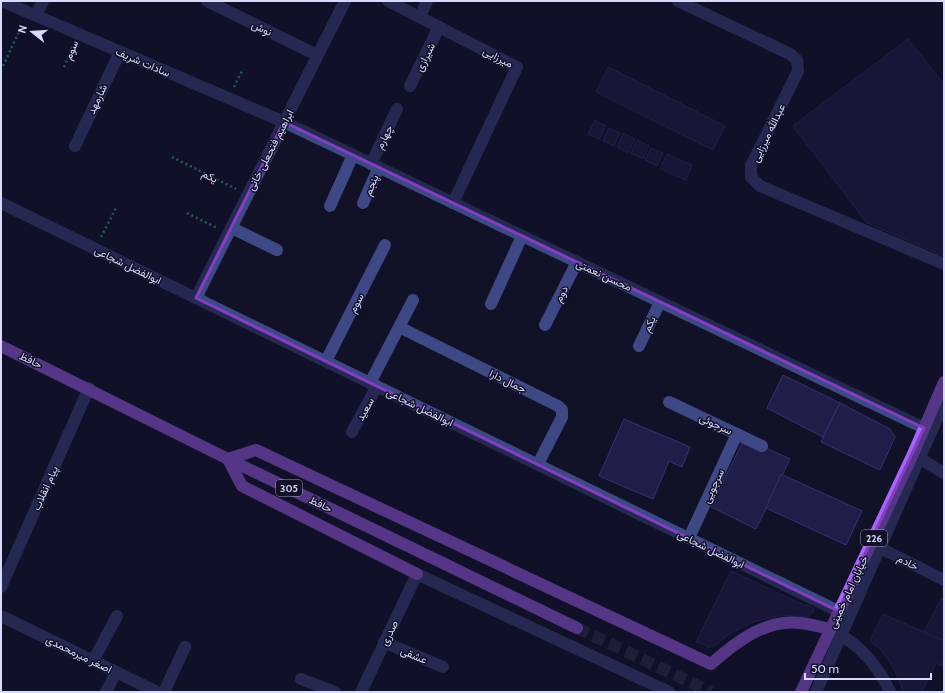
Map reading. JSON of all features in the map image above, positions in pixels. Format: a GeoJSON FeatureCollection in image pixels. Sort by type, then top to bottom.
{"type":"FeatureCollection","features":[{"type":"Feature","properties":{"kind":"main road","name":"حافظ"},"geometry":{"type":"LineString","coordinates":[[1,346],[89,388],[228,459],[577,628]]}},
{"type":"Feature","properties":{"kind":"main road","name":"خیابان امام خمینی"},"geometry":{"type":"LineString","coordinates":[[801,692],[913,454],[944,382]]}},
{"type":"Feature","properties":{"kind":"main road","name":"305"},"geometry":{"type":"LineString","coordinates":[[228,459],[256,450],[711,664],[734,644],[765,627],[779,624],[799,623],[830,629]]}},
{"type":"Feature","properties":{"kind":"main road"},"geometry":{"type":"LineString","coordinates":[[228,459],[242,486],[417,574]]}},
{"type":"Feature","properties":{"kind":"street","name":"سادات شریف"},"geometry":{"type":"LineString","coordinates":[[2,1],[284,122]]}},
{"type":"Feature","properties":{"kind":"street"},"geometry":{"type":"LineString","coordinates":[[32,14],[43,1]]}},
{"type":"Feature","properties":{"kind":"street","name":"نوش"},"geometry":{"type":"LineString","coordinates":[[207,1],[317,55]]}},
{"type":"Feature","properties":{"kind":"street","name":"ابراهیم فتحعلی خانی"},"geometry":{"type":"LineString","coordinates":[[196,298],[231,231],[345,1]]}},
{"type":"Feature","properties":{"kind":"street"},"geometry":{"type":"LineString","coordinates":[[420,17],[427,1]]}},
{"type":"Feature","properties":{"kind":"street","name":"عبدالله میرزایی"},"geometry":{"type":"LineString","coordinates":[[678,1],[790,54],[797,60],[798,71],[751,166],[751,177],[760,186],[944,264]]}},
{"type":"Feature","properties":{"kind":"street","name":"میرزایی"},"geometry":{"type":"LineString","coordinates":[[391,2],[517,67],[453,203]]}},
{"type":"Feature","properties":{"kind":"street","name":"شیرازی"},"geometry":{"type":"LineString","coordinates":[[410,86],[439,27]]}},
{"type":"Feature","properties":{"kind":"street","name":"شارمهد"},"geometry":{"type":"LineString","coordinates":[[75,146],[120,52]]}},
{"type":"Feature","properties":{"kind":"street","name":"چهارم"},"geometry":{"type":"LineString","coordinates":[[375,166],[397,109]]}},
{"type":"Feature","properties":{"kind":"street","name":"محسن نعمتی"},"geometry":{"type":"LineString","coordinates":[[284,122],[924,428]]}},
{"type":"Feature","properties":{"kind":"street"},"geometry":{"type":"LineString","coordinates":[[330,206],[353,155]]}},
{"type":"Feature","properties":{"kind":"street","name":"پنجم"},"geometry":{"type":"LineString","coordinates":[[363,203],[375,166]]}},
{"type":"Feature","properties":{"kind":"street","name":"ابوالفضل شجاعی"},"geometry":{"type":"LineString","coordinates":[[1,203],[838,611]]}},
{"type":"Feature","properties":{"kind":"street"},"geometry":{"type":"LineString","coordinates":[[231,231],[277,250]]}},
{"type":"Feature","properties":{"kind":"street"},"geometry":{"type":"LineString","coordinates":[[491,304],[522,236]]}},
{"type":"Feature","properties":{"kind":"street","name":"سوم"},"geometry":{"type":"LineString","coordinates":[[326,361],[385,245]]}},
{"type":"Feature","properties":{"kind":"street","name":"دوم"},"geometry":{"type":"LineString","coordinates":[[545,325],[578,262]]}},
{"type":"Feature","properties":{"kind":"street","name":"سعید"},"geometry":{"type":"LineString","coordinates":[[352,432],[399,327],[413,300]]}},
{"type":"Feature","properties":{"kind":"street","name":"یکم"},"geometry":{"type":"LineString","coordinates":[[639,346],[660,302]]}},
{"type":"Feature","properties":{"kind":"street","name":"جمال دارا"},"geometry":{"type":"LineString","coordinates":[[399,327],[558,406],[562,410],[562,417],[538,464]]}},
{"type":"Feature","properties":{"kind":"street","name":"پیام انقلاب"},"geometry":{"type":"LineString","coordinates":[[1,587],[4,574],[89,388]]}},
{"type":"Feature","properties":{"kind":"street","name":"سرجوئی"},"geometry":{"type":"LineString","coordinates":[[669,402],[762,446]]}},
{"type":"Feature","properties":{"kind":"street"},"geometry":{"type":"LineString","coordinates":[[816,692],[944,403]]}},
{"type":"Feature","properties":{"kind":"street","name":"سرجویی"},"geometry":{"type":"LineString","coordinates":[[689,538],[737,434]]}},
{"type":"Feature","properties":{"kind":"street"},"geometry":{"type":"LineString","coordinates":[[913,454],[944,473]]}},
{"type":"Feature","properties":{"kind":"street","name":"خادم"},"geometry":{"type":"LineString","coordinates":[[871,543],[944,580]]}},
{"type":"Feature","properties":{"kind":"street"},"geometry":{"type":"LineString","coordinates":[[417,574],[669,692]]}},
{"type":"Feature","properties":{"kind":"street","name":"صدری"},"geometry":{"type":"LineString","coordinates":[[361,692],[417,574]]}},
{"type":"Feature","properties":{"kind":"street","name":"اصغر میرمحمدی"},"geometry":{"type":"LineString","coordinates":[[1,616],[157,692]]}},
{"type":"Feature","properties":{"kind":"street"},"geometry":{"type":"LineString","coordinates":[[93,661],[117,616]]}},
{"type":"Feature","properties":{"kind":"street"},"geometry":{"type":"LineString","coordinates":[[830,629],[850,639],[862,650],[884,679],[890,692]]}},
{"type":"Feature","properties":{"kind":"street","name":"عشقی"},"geometry":{"type":"LineString","coordinates":[[384,642],[443,667]]}},
{"type":"Feature","properties":{"kind":"street"},"geometry":{"type":"LineString","coordinates":[[164,692],[185,647]]}},
{"type":"Feature","properties":{"kind":"street"},"geometry":{"type":"LineString","coordinates":[[106,692],[116,672]]}},
{"type":"Feature","properties":{"kind":"street"},"geometry":{"type":"LineString","coordinates":[[301,679],[334,692]]}},
{"type":"Feature","properties":{"kind":"path"},"geometry":{"type":"LineString","coordinates":[[2,66],[32,14]]}},
{"type":"Feature","properties":{"kind":"path","name":"سوم"},"geometry":{"type":"LineString","coordinates":[[64,67],[78,34]]}},
{"type":"Feature","properties":{"kind":"path"},"geometry":{"type":"LineString","coordinates":[[229,99],[243,69]]}},
{"type":"Feature","properties":{"kind":"path","name":"یکم"},"geometry":{"type":"LineString","coordinates":[[172,157],[248,195]]}},
{"type":"Feature","properties":{"kind":"path"},"geometry":{"type":"LineString","coordinates":[[95,249],[117,206]]}},
{"type":"Feature","properties":{"kind":"path"},"geometry":{"type":"LineString","coordinates":[[187,213],[231,231]]}},
{"type":"Feature","properties":{"kind":"highlighted area"},"geometry":{"type":"Polygon","coordinates":[[[284,122],[924,428],[838,611],[196,298],[284,122]]]}},
{"type":"Feature","properties":{"kind":"building"},"geometry":{"type":"Polygon","coordinates":[[[908,39],[944,84],[944,256],[867,223],[793,126],[908,39]]]}},
{"type":"Feature","properties":{"kind":"building"},"geometry":{"type":"Polygon","coordinates":[[[608,67],[725,126],[713,150],[596,92],[608,67]]]}},
{"type":"Feature","properties":{"kind":"building"},"geometry":{"type":"Polygon","coordinates":[[[595,120],[606,126],[599,139],[588,134],[595,120]]]}},
{"type":"Feature","properties":{"kind":"building"},"geometry":{"type":"Polygon","coordinates":[[[609,128],[620,133],[614,146],[603,141],[609,128]]]}},
{"type":"Feature","properties":{"kind":"building"},"geometry":{"type":"Polygon","coordinates":[[[623,133],[635,139],[628,153],[617,147],[623,133]]]}},
{"type":"Feature","properties":{"kind":"building"},"geometry":{"type":"Polygon","coordinates":[[[637,140],[649,146],[643,159],[631,153],[637,140]]]}},
{"type":"Feature","properties":{"kind":"building"},"geometry":{"type":"Polygon","coordinates":[[[651,148],[663,153],[657,166],[645,160],[651,148]]]}},
{"type":"Feature","properties":{"kind":"building"},"geometry":{"type":"Polygon","coordinates":[[[667,154],[692,165],[686,180],[660,169],[667,154]]]}},
{"type":"Feature","properties":{"kind":"building"},"geometry":{"type":"Polygon","coordinates":[[[783,375],[840,403],[823,437],[767,408],[783,375]]]}},
{"type":"Feature","properties":{"kind":"building"},"geometry":{"type":"Polygon","coordinates":[[[840,403],[890,429],[895,437],[880,470],[821,442],[840,403]]]}},
{"type":"Feature","properties":{"kind":"building"},"geometry":{"type":"Polygon","coordinates":[[[624,419],[690,447],[682,467],[669,461],[653,499],[599,476],[624,419]]]}},
{"type":"Feature","properties":{"kind":"building"},"geometry":{"type":"Polygon","coordinates":[[[742,443],[762,452],[764,447],[790,459],[756,529],[711,507],[742,443]]]}},
{"type":"Feature","properties":{"kind":"building"},"geometry":{"type":"Polygon","coordinates":[[[781,474],[862,511],[846,545],[766,508],[781,474]]]}},
{"type":"Feature","properties":{"kind":"building"},"geometry":{"type":"Polygon","coordinates":[[[731,571],[804,605],[809,605],[813,608],[813,613],[807,617],[782,615],[753,622],[729,634],[713,647],[707,647],[704,644],[696,642],[731,571]]]}},
{"type":"Feature","properties":{"kind":"building"},"geometry":{"type":"Polygon","coordinates":[[[941,599],[944,601],[944,641],[924,632],[941,599]]]}},
{"type":"Feature","properties":{"kind":"building"},"geometry":{"type":"Polygon","coordinates":[[[883,614],[944,641],[944,661],[942,666],[936,663],[922,692],[903,692],[898,677],[888,659],[881,650],[870,641],[883,614]]]}},
{"type":"Feature","properties":{"kind":"tunnel"},"geometry":{"type":"LineString","coordinates":[[577,628],[711,692]]}}]}
